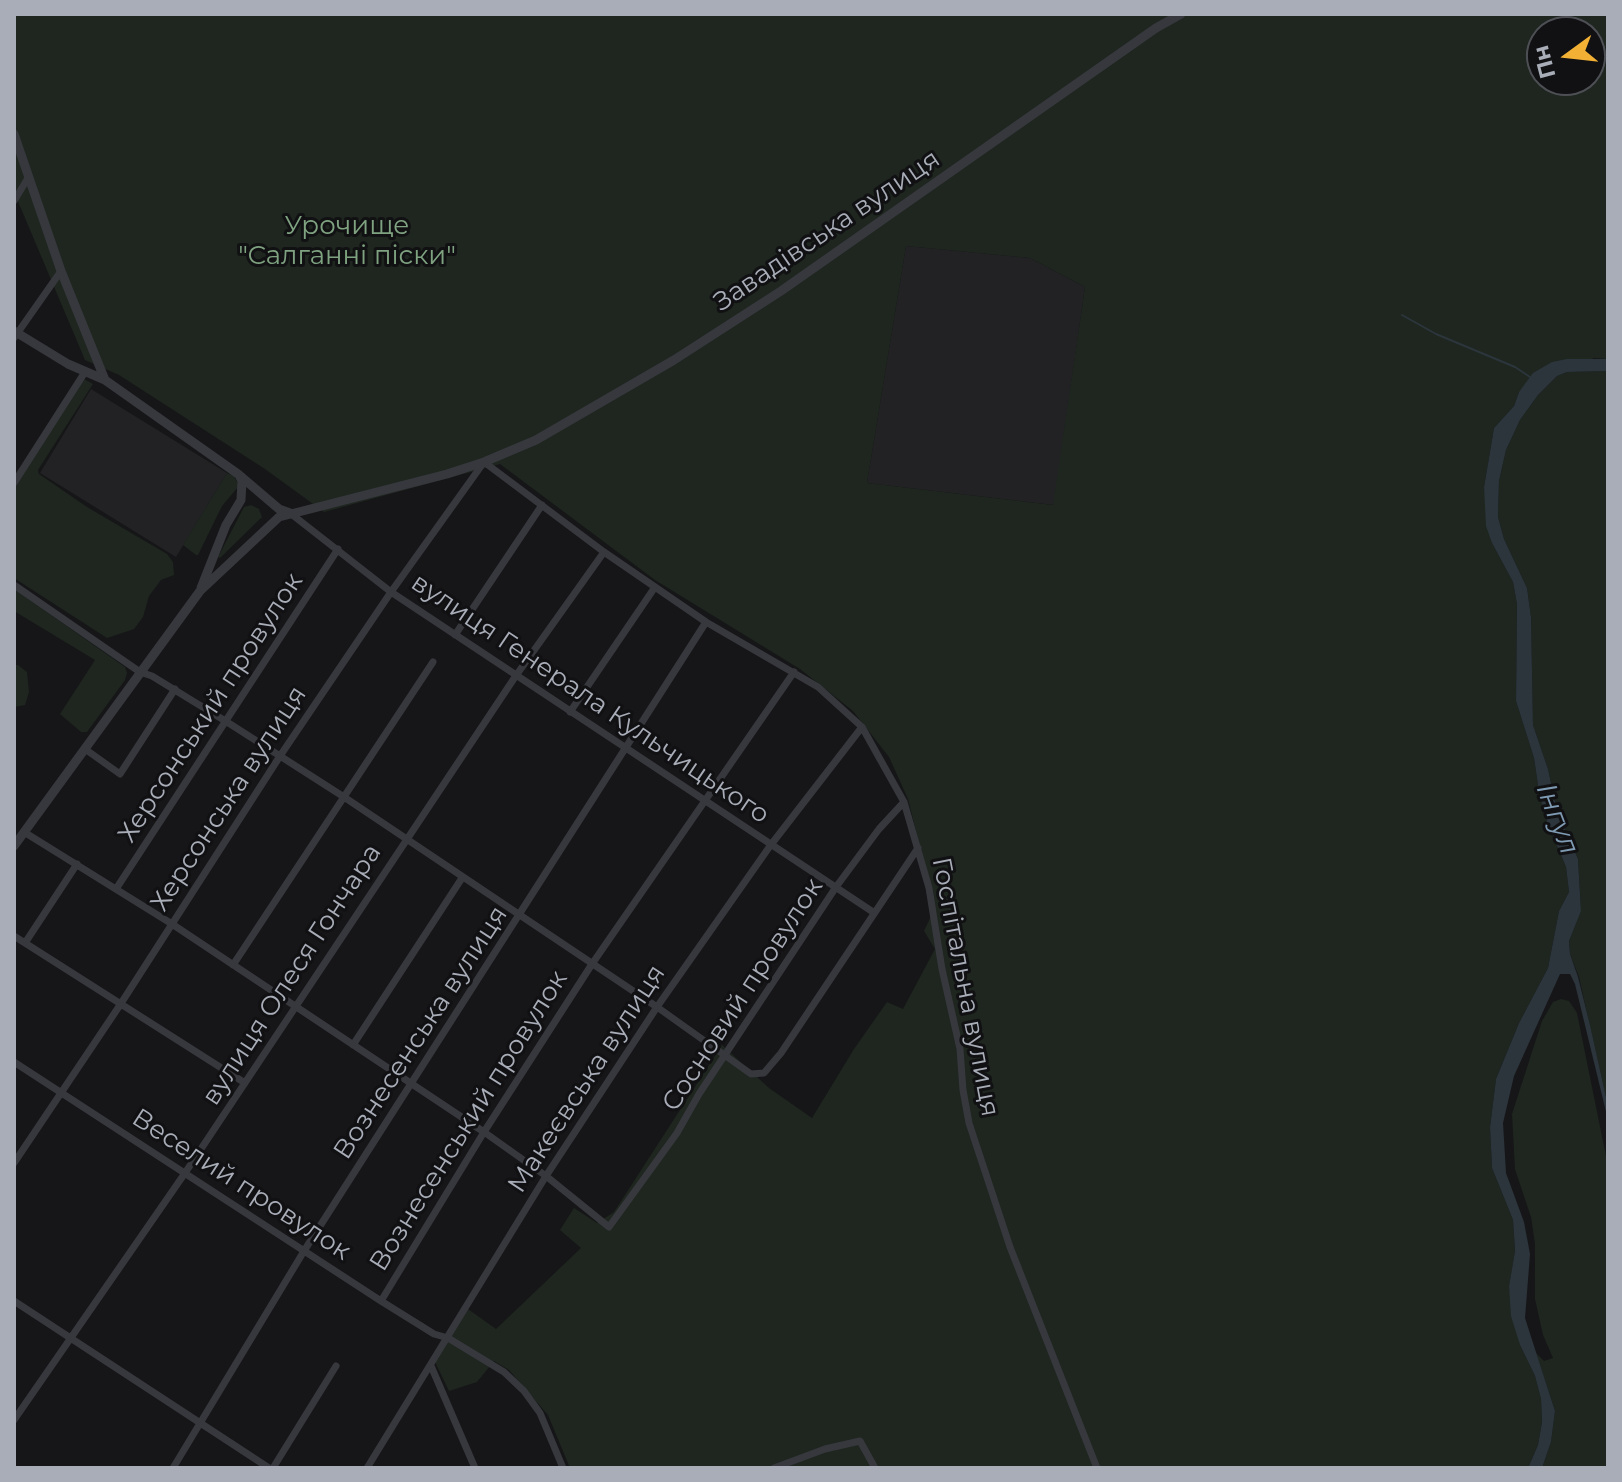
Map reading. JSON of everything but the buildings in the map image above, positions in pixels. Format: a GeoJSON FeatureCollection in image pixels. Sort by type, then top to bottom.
{"type":"FeatureCollection","features":[{"type":"Feature","properties":{"kind":"street","name":"Завадівська вулиця"},"geometry":{"type":"LineString","coordinates":[[200,591],[279,517],[484,462],[536,440],[674,360],[866,233],[1156,28],[1181,14]]}},
{"type":"Feature","properties":{"kind":"street"},"geometry":{"type":"LineString","coordinates":[[14,136],[61,271],[105,380]]}},
{"type":"Feature","properties":{"kind":"street"},"geometry":{"type":"LineString","coordinates":[[14,201],[28,178]]}},
{"type":"Feature","properties":{"kind":"street"},"geometry":{"type":"LineString","coordinates":[[61,271],[15,334],[105,380],[238,474],[279,509],[290,513]]}},
{"type":"Feature","properties":{"kind":"street"},"geometry":{"type":"LineString","coordinates":[[14,483],[85,372]]}},
{"type":"Feature","properties":{"kind":"street","name":"Госпітальна вулиця"},"geometry":{"type":"LineString","coordinates":[[484,462],[604,552],[706,622],[818,687],[862,727],[904,802],[929,888],[942,969],[960,1049],[969,1123],[1010,1247],[1097,1468]]}},
{"type":"Feature","properties":{"kind":"street","name":"Херсонська вулиця"},"geometry":{"type":"LineString","coordinates":[[14,1163],[280,756],[484,462]]}},
{"type":"Feature","properties":{"kind":"street"},"geometry":{"type":"LineString","coordinates":[[14,846],[200,591],[226,525],[241,500],[242,481],[238,474]]}},
{"type":"Feature","properties":{"kind":"street"},"geometry":{"type":"LineString","coordinates":[[241,500],[253,496],[269,500]]}},
{"type":"Feature","properties":{"kind":"street"},"geometry":{"type":"LineString","coordinates":[[269,500],[272,524]]}},
{"type":"Feature","properties":{"kind":"street"},"geometry":{"type":"LineString","coordinates":[[455,635],[542,505]]}},
{"type":"Feature","properties":{"kind":"street","name":"вулиця Генерала Кульчицького"},"geometry":{"type":"LineString","coordinates":[[290,513],[391,592],[515,677],[627,747],[770,846],[873,912]]}},
{"type":"Feature","properties":{"kind":"street","name":"Херсонський провулок"},"geometry":{"type":"LineString","coordinates":[[116,889],[338,549]]}},
{"type":"Feature","properties":{"kind":"street","name":"вулиця Олеся Гончара"},"geometry":{"type":"LineString","coordinates":[[14,1420],[185,1173],[515,677],[604,552]]}},
{"type":"Feature","properties":{"kind":"street"},"geometry":{"type":"LineString","coordinates":[[207,568],[216,572],[224,570]]}},
{"type":"Feature","properties":{"kind":"street"},"geometry":{"type":"LineString","coordinates":[[14,585],[140,672],[175,689],[407,838],[751,1074],[764,1073],[781,1053],[918,848]]}},
{"type":"Feature","properties":{"kind":"street"},"geometry":{"type":"LineString","coordinates":[[570,712],[655,587]]}},
{"type":"Feature","properties":{"kind":"street","name":"Вознесенська вулиця"},"geometry":{"type":"LineString","coordinates":[[173,1468],[304,1251],[706,622]]}},
{"type":"Feature","properties":{"kind":"street"},"geometry":{"type":"LineString","coordinates":[[233,965],[433,662]]}},
{"type":"Feature","properties":{"kind":"street","name":"Вознесенський провулок"},"geometry":{"type":"LineString","coordinates":[[381,1301],[592,964],[794,672]]}},
{"type":"Feature","properties":{"kind":"street"},"geometry":{"type":"LineString","coordinates":[[85,749],[120,774],[175,689]]}},
{"type":"Feature","properties":{"kind":"street","name":"Макеєвська вулиця"},"geometry":{"type":"LineString","coordinates":[[367,1468],[546,1176],[657,1007],[770,846],[862,727]]}},
{"type":"Feature","properties":{"kind":"street","name":"Сосновий провулок"},"geometry":{"type":"LineString","coordinates":[[546,1176],[609,1227],[677,1133],[725,1054],[836,887],[879,829],[904,802]]}},
{"type":"Feature","properties":{"kind":"street"},"geometry":{"type":"LineString","coordinates":[[24,832],[172,924],[546,1176]]}},
{"type":"Feature","properties":{"kind":"street"},"geometry":{"type":"LineString","coordinates":[[25,943],[77,864]]}},
{"type":"Feature","properties":{"kind":"street"},"geometry":{"type":"LineString","coordinates":[[353,1045],[462,878]]}},
{"type":"Feature","properties":{"kind":"street"},"geometry":{"type":"LineString","coordinates":[[14,936],[245,1083]]}},
{"type":"Feature","properties":{"kind":"street","name":"Веселий провулок"},"geometry":{"type":"LineString","coordinates":[[14,1062],[381,1301],[504,1372],[524,1391],[540,1413],[563,1468]]}},
{"type":"Feature","properties":{"kind":"street"},"geometry":{"type":"LineString","coordinates":[[14,1301],[271,1468],[336,1366]]}},
{"type":"Feature","properties":{"kind":"street"},"geometry":{"type":"LineString","coordinates":[[431,1366],[475,1468]]}},
{"type":"Feature","properties":{"kind":"street"},"geometry":{"type":"LineString","coordinates":[[774,1468],[825,1449],[860,1441],[875,1468]]}},
{"type":"Feature","properties":{"kind":"shaded area"},"geometry":{"type":"Polygon","coordinates":[[[906,246],[1030,258],[1085,287],[1054,505],[867,483],[906,246]]]}},
{"type":"Feature","properties":{"kind":"shaded area"},"geometry":{"type":"Polygon","coordinates":[[[91,389],[227,473],[176,557],[40,473],[91,389]]]}},
{"type":"Feature","properties":{"kind":"green space","name":"Урочище \"Салганні піски\""},"geometry":{"type":"Polygon","coordinates":[[[14,14],[1608,14],[1608,359],[1594,358],[1519,392],[1514,406],[1494,428],[1484,487],[1492,543],[1513,582],[1517,604],[1516,701],[1534,758],[1547,822],[1566,867],[1569,892],[1559,911],[1548,968],[1519,1023],[1496,1079],[1490,1127],[1492,1168],[1513,1220],[1515,1251],[1509,1287],[1520,1345],[1535,1376],[1541,1399],[1542,1422],[1538,1445],[1528,1468],[570,1468],[548,1415],[509,1370],[494,1361],[477,1382],[449,1391],[435,1362],[468,1309],[496,1329],[581,1248],[560,1230],[574,1208],[597,1223],[614,1212],[722,1045],[769,1088],[812,1118],[887,1002],[903,1009],[935,949],[924,931],[931,916],[921,851],[908,799],[889,757],[853,711],[800,669],[655,580],[500,464],[324,512],[265,469],[119,375],[85,360],[14,192],[14,14]],[[906,246],[867,483],[1053,505],[1085,287],[1030,258],[906,246]]]}},
{"type":"Feature","properties":{"kind":"green space"},"geometry":{"type":"Polygon","coordinates":[[[1608,371],[1608,1106],[1579,977],[1570,954],[1569,941],[1581,910],[1578,859],[1557,811],[1548,769],[1533,725],[1531,617],[1527,588],[1504,539],[1498,517],[1499,481],[1506,450],[1520,420],[1538,395],[1557,376],[1567,372],[1608,371]]]}},
{"type":"Feature","properties":{"kind":"green space"},"geometry":{"type":"Polygon","coordinates":[[[84,379],[93,384],[38,470],[39,474],[87,507],[167,554],[173,562],[174,575],[161,580],[149,596],[143,617],[134,629],[107,638],[14,578],[14,489],[84,379]]]}},
{"type":"Feature","properties":{"kind":"green space"},"geometry":{"type":"Polygon","coordinates":[[[227,473],[234,476],[239,486],[222,506],[196,555],[183,545],[227,473]]]}},
{"type":"Feature","properties":{"kind":"green space"},"geometry":{"type":"Polygon","coordinates":[[[251,505],[259,509],[262,517],[218,557],[244,507],[251,505]]]}},
{"type":"Feature","properties":{"kind":"green space"},"geometry":{"type":"Polygon","coordinates":[[[14,589],[125,667],[125,680],[87,732],[81,732],[60,714],[95,660],[14,611],[14,589]]]}},
{"type":"Feature","properties":{"kind":"green space"},"geometry":{"type":"Polygon","coordinates":[[[14,665],[27,672],[29,692],[25,705],[14,707],[14,665]]]}},
{"type":"Feature","properties":{"kind":"green space"},"geometry":{"type":"Polygon","coordinates":[[[1561,999],[1569,1001],[1577,1013],[1608,1166],[1608,1468],[1542,1468],[1551,1442],[1555,1411],[1536,1353],[1544,1361],[1553,1358],[1543,1335],[1535,1299],[1535,1244],[1531,1217],[1515,1169],[1512,1114],[1542,1021],[1553,1002],[1561,999]]]}},
{"type":"Feature","properties":{"kind":"water","name":"Інгул"},"geometry":{"type":"Polygon","coordinates":[[[1608,359],[1608,371],[1567,372],[1557,376],[1538,395],[1520,420],[1506,450],[1499,481],[1498,517],[1504,539],[1527,588],[1531,617],[1533,725],[1548,769],[1557,811],[1578,859],[1581,911],[1569,941],[1570,954],[1590,1025],[1608,1106],[1608,1120],[1575,984],[1570,974],[1560,974],[1514,1076],[1503,1123],[1506,1173],[1524,1222],[1530,1254],[1525,1318],[1555,1411],[1551,1442],[1542,1468],[1528,1468],[1538,1445],[1542,1422],[1541,1399],[1511,1316],[1509,1286],[1515,1251],[1513,1220],[1492,1168],[1490,1127],[1496,1079],[1519,1023],[1548,968],[1559,911],[1569,892],[1566,867],[1547,822],[1534,758],[1516,701],[1517,604],[1513,582],[1486,526],[1484,487],[1494,428],[1514,406],[1519,392],[1533,373],[1552,362],[1608,359]]]}},
{"type":"Feature","properties":{"kind":"waterway"},"geometry":{"type":"LineString","coordinates":[[1402,315],[1436,334],[1515,367],[1530,377]]}}]}
